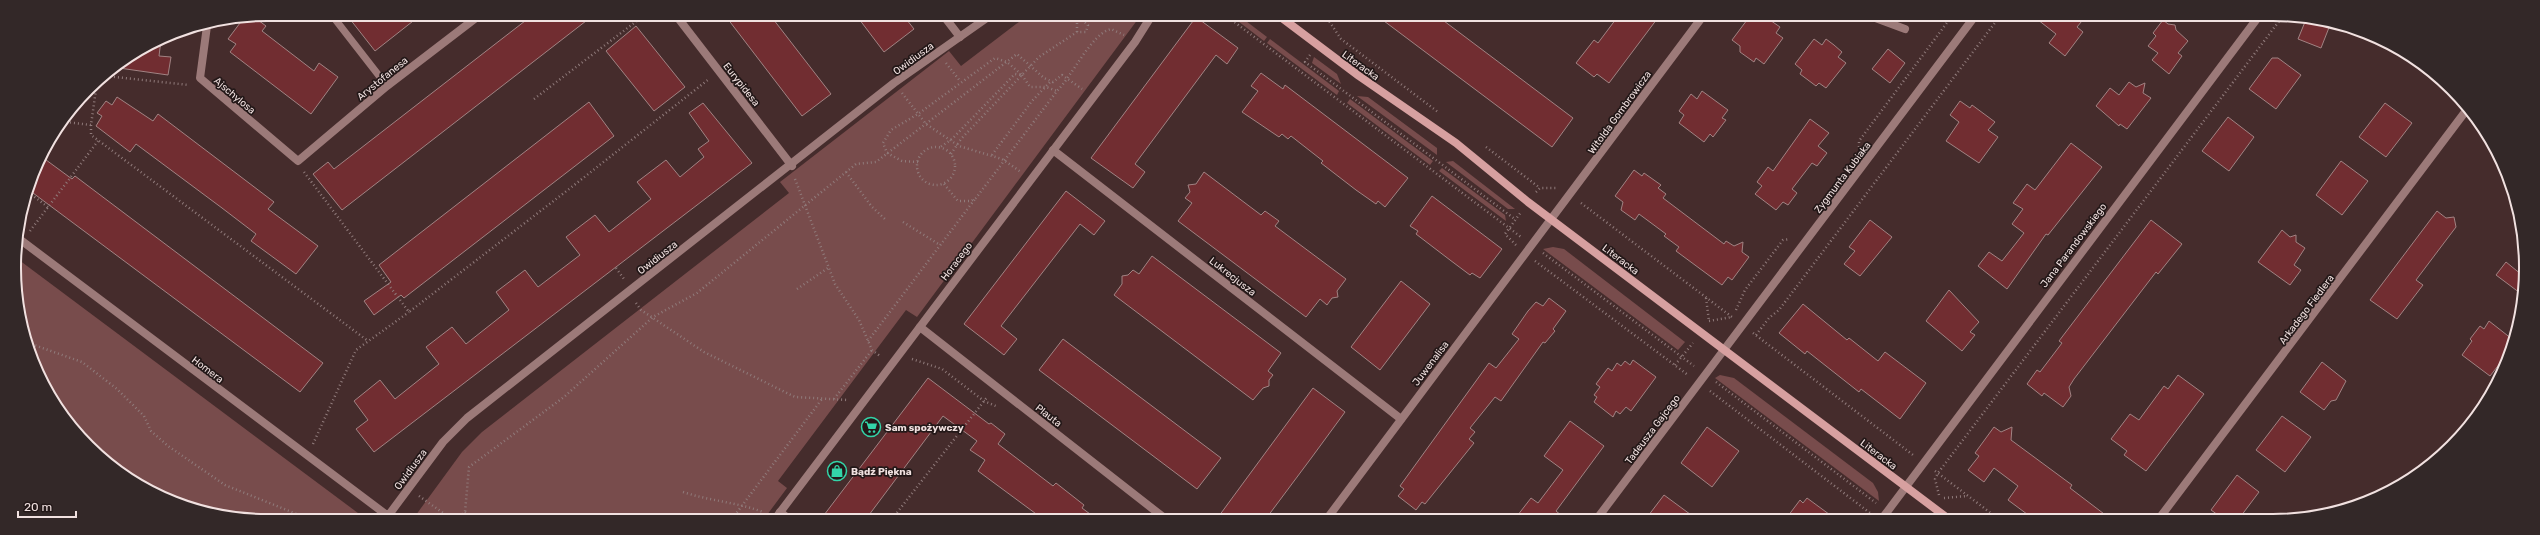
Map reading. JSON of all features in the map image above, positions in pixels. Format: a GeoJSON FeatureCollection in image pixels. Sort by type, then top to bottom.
{"type":"FeatureCollection","features":[{"type":"Feature","properties":{"kind":"street","name":"Arystofanesa"},"geometry":{"type":"LineString","coordinates":[[298,161],[386,86],[472,21]]}},
{"type":"Feature","properties":{"kind":"street","name":"Eurypidesa"},"geometry":{"type":"LineString","coordinates":[[681,21],[791,166]]}},
{"type":"Feature","properties":{"kind":"street"},"geometry":{"type":"LineString","coordinates":[[948,21],[960,37]]}},
{"type":"Feature","properties":{"kind":"street","name":"Owidiusza"},"geometry":{"type":"LineString","coordinates":[[389,514],[443,442],[467,418],[791,166],[894,83],[983,21]]}},
{"type":"Feature","properties":{"kind":"street","name":"Horacego"},"geometry":{"type":"LineString","coordinates":[[778,514],[862,401],[1031,180],[1092,96],[1135,42],[1148,21]]}},
{"type":"Feature","properties":{"kind":"street","name":"Literacka"},"geometry":{"type":"LineString","coordinates":[[1286,21],[1359,76],[1456,143],[1528,202],[1942,514]]}},
{"type":"Feature","properties":{"kind":"street","name":"Witolda Gombrowicza"},"geometry":{"type":"LineString","coordinates":[[1552,220],[1699,21]]}},
{"type":"Feature","properties":{"kind":"street"},"geometry":{"type":"LineString","coordinates":[[1883,21],[1905,29]]}},
{"type":"Feature","properties":{"kind":"street","name":"Zygmunta Kubiaka"},"geometry":{"type":"LineString","coordinates":[[1724,349],[1971,21]]}},
{"type":"Feature","properties":{"kind":"street","name":"Jana Parandowskiego"},"geometry":{"type":"LineString","coordinates":[[1883,514],[1906,487],[2255,21]]}},
{"type":"Feature","properties":{"kind":"street","name":"Ajschylosa"},"geometry":{"type":"LineString","coordinates":[[207,28],[200,78],[298,161]]}},
{"type":"Feature","properties":{"kind":"street","name":"Arkadego Fiedlera"},"geometry":{"type":"LineString","coordinates":[[2163,514],[2464,113]]}},
{"type":"Feature","properties":{"kind":"street","name":"Lukrecjusza"},"geometry":{"type":"LineString","coordinates":[[1053,150],[1400,419]]}},
{"type":"Feature","properties":{"kind":"street","name":"Juwenalisa"},"geometry":{"type":"LineString","coordinates":[[1330,514],[1524,254],[1552,220]]}},
{"type":"Feature","properties":{"kind":"street","name":"Homera"},"geometry":{"type":"LineString","coordinates":[[23,242],[307,457],[385,514]]}},
{"type":"Feature","properties":{"kind":"street","name":"Plauta"},"geometry":{"type":"LineString","coordinates":[[920,327],[1159,514]]}},
{"type":"Feature","properties":{"kind":"street","name":"Tadeusza Gajcego"},"geometry":{"type":"LineString","coordinates":[[1600,514],[1724,349]]}},
{"type":"Feature","properties":{"kind":"lane"},"geometry":{"type":"LineString","coordinates":[[336,21],[386,86]]}},
{"type":"Feature","properties":{"kind":"path"},"geometry":{"type":"LineString","coordinates":[[534,99],[637,21]]}},
{"type":"Feature","properties":{"kind":"path"},"geometry":{"type":"LineString","coordinates":[[1077,32],[1076,27],[1080,21]]}},
{"type":"Feature","properties":{"kind":"path"},"geometry":{"type":"LineString","coordinates":[[951,154],[957,144],[1020,80],[1022,75],[1039,57],[1077,32],[1086,32],[1089,29],[1086,21]]}},
{"type":"Feature","properties":{"kind":"path"},"geometry":{"type":"LineString","coordinates":[[1233,21],[1887,511]]}},
{"type":"Feature","properties":{"kind":"path"},"geometry":{"type":"LineString","coordinates":[[1329,21],[1340,39],[1440,113]]}},
{"type":"Feature","properties":{"kind":"path"},"geometry":{"type":"LineString","coordinates":[[1756,335],[1769,318],[1779,310],[1996,21]]}},
{"type":"Feature","properties":{"kind":"path"},"geometry":{"type":"LineString","coordinates":[[1940,499],[1935,480],[1938,473],[2279,21]]}},
{"type":"Feature","properties":{"kind":"path"},"geometry":{"type":"LineString","coordinates":[[868,341],[1057,91],[1069,79],[1099,34],[1104,31],[1116,30],[1135,42]]}},
{"type":"Feature","properties":{"kind":"path"},"geometry":{"type":"LineString","coordinates":[[938,52],[960,81]]}},
{"type":"Feature","properties":{"kind":"path"},"geometry":{"type":"LineString","coordinates":[[463,514],[465,512],[469,467],[564,397],[653,317],[697,293],[856,164],[876,162],[1017,54],[1032,65],[1044,78],[1051,81],[1056,81],[1062,75],[1092,96]]}},
{"type":"Feature","properties":{"kind":"path"},"geometry":{"type":"LineString","coordinates":[[1310,55],[1305,62],[1516,220]]}},
{"type":"Feature","properties":{"kind":"path"},"geometry":{"type":"LineString","coordinates":[[918,162],[902,161],[887,153],[883,143],[885,136],[918,114],[960,81],[995,58],[1007,62],[1022,75],[1030,87],[1046,87],[1057,91]]}},
{"type":"Feature","properties":{"kind":"path"},"geometry":{"type":"LineString","coordinates":[[307,457],[356,350],[409,312],[720,71]]}},
{"type":"Feature","properties":{"kind":"path"},"geometry":{"type":"LineString","coordinates":[[939,148],[951,154],[956,166],[955,172],[944,184],[936,185],[925,182],[919,172],[918,162],[921,156],[929,149],[939,148],[952,140],[1015,74],[1022,75]]}},
{"type":"Feature","properties":{"kind":"path"},"geometry":{"type":"LineString","coordinates":[[111,77],[189,85],[200,78]]}},
{"type":"Feature","properties":{"kind":"path"},"geometry":{"type":"LineString","coordinates":[[992,155],[1032,101],[1051,81]]}},
{"type":"Feature","properties":{"kind":"path"},"geometry":{"type":"LineString","coordinates":[[894,83],[926,124],[957,144],[1005,160],[1031,180]]}},
{"type":"Feature","properties":{"kind":"path"},"geometry":{"type":"LineString","coordinates":[[96,90],[91,135],[368,341]]}},
{"type":"Feature","properties":{"kind":"path"},"geometry":{"type":"LineString","coordinates":[[69,122],[91,125]]}},
{"type":"Feature","properties":{"kind":"path"},"geometry":{"type":"LineString","coordinates":[[23,237],[48,207],[98,141]]}},
{"type":"Feature","properties":{"kind":"path"},"geometry":{"type":"LineString","coordinates":[[1484,146],[1540,188],[1562,188],[1992,514]]}},
{"type":"Feature","properties":{"kind":"path"},"geometry":{"type":"LineString","coordinates":[[298,161],[312,185],[409,312]]}},
{"type":"Feature","properties":{"kind":"path"},"geometry":{"type":"LineString","coordinates":[[791,166],[834,284],[859,320],[872,350],[890,364]]}},
{"type":"Feature","properties":{"kind":"path"},"geometry":{"type":"LineString","coordinates":[[846,172],[872,207],[886,220]]}},
{"type":"Feature","properties":{"kind":"path"},"geometry":{"type":"LineString","coordinates":[[944,184],[958,201],[971,201],[976,198]]}},
{"type":"Feature","properties":{"kind":"path"},"geometry":{"type":"LineString","coordinates":[[1540,188],[1505,234],[1524,254],[1873,514]]}},
{"type":"Feature","properties":{"kind":"path"},"geometry":{"type":"LineString","coordinates":[[32,195],[48,207]]}},
{"type":"Feature","properties":{"kind":"path"},"geometry":{"type":"LineString","coordinates":[[903,222],[940,245]]}},
{"type":"Feature","properties":{"kind":"path"},"geometry":{"type":"LineString","coordinates":[[616,268],[631,290],[633,299],[641,310],[704,352],[751,377],[795,397],[862,401]]}},
{"type":"Feature","properties":{"kind":"path"},"geometry":{"type":"LineString","coordinates":[[797,289],[828,268]]}},
{"type":"Feature","properties":{"kind":"path"},"geometry":{"type":"LineString","coordinates":[[1706,298],[1709,321]]}},
{"type":"Feature","properties":{"kind":"path"},"geometry":{"type":"LineString","coordinates":[[33,343],[82,362],[117,389],[144,416],[151,431],[168,446],[225,486],[296,514]]}},
{"type":"Feature","properties":{"kind":"path"},"geometry":{"type":"LineString","coordinates":[[834,400],[872,350]]}},
{"type":"Feature","properties":{"kind":"path"},"geometry":{"type":"LineString","coordinates":[[900,352],[912,360],[942,369],[984,401],[1000,408]]}},
{"type":"Feature","properties":{"kind":"path"},"geometry":{"type":"LineString","coordinates":[[896,514],[996,386]]}},
{"type":"Feature","properties":{"kind":"path"},"geometry":{"type":"LineString","coordinates":[[736,514],[822,399]]}},
{"type":"Feature","properties":{"kind":"path"},"geometry":{"type":"LineString","coordinates":[[408,489],[445,514]]}},
{"type":"Feature","properties":{"kind":"path"},"geometry":{"type":"LineString","coordinates":[[683,492],[706,500],[723,500],[771,514]]}},
{"type":"Feature","properties":{"kind":"shaded area"},"geometry":{"type":"Polygon","coordinates":[[[1020,21],[1137,21],[917,317],[906,310],[778,481],[787,488],[768,514],[417,514],[462,452],[482,432],[789,193],[780,182],[949,51],[961,66],[1020,21]]]}},
{"type":"Feature","properties":{"kind":"shaded area"},"geometry":{"type":"Polygon","coordinates":[[[1238,21],[1246,21],[1267,37],[1264,41],[1238,21]]]}},
{"type":"Feature","properties":{"kind":"shaded area"},"geometry":{"type":"Polygon","coordinates":[[[1270,39],[1339,91],[1337,95],[1267,43],[1270,39]]]}},
{"type":"Feature","properties":{"kind":"shaded area"},"geometry":{"type":"Polygon","coordinates":[[[1314,57],[1337,74],[1341,84],[1312,63],[1314,57]]]}},
{"type":"Feature","properties":{"kind":"shaded area"},"geometry":{"type":"Polygon","coordinates":[[[1357,96],[1368,97],[1437,148],[1437,155],[1357,96]]]}},
{"type":"Feature","properties":{"kind":"shaded area"},"geometry":{"type":"Polygon","coordinates":[[[1350,99],[1433,161],[1430,165],[1347,103],[1350,99]]]}},
{"type":"Feature","properties":{"kind":"shaded area"},"geometry":{"type":"Polygon","coordinates":[[[1453,161],[1515,209],[1508,209],[1446,162],[1453,161]]]}},
{"type":"Feature","properties":{"kind":"shaded area"},"geometry":{"type":"Polygon","coordinates":[[[1442,168],[1505,215],[1506,221],[1439,171],[1442,168]]]}},
{"type":"Feature","properties":{"kind":"shaded area"},"geometry":{"type":"Polygon","coordinates":[[[1553,247],[1564,249],[1685,342],[1678,350],[1543,249],[1553,247]]]}},
{"type":"Feature","properties":{"kind":"shaded area"},"geometry":{"type":"Polygon","coordinates":[[[21,262],[359,514],[268,514],[235,512],[204,506],[158,489],[117,463],[93,442],[72,418],[46,377],[29,331],[23,300],[21,262]]]}},
{"type":"Feature","properties":{"kind":"shaded area"},"geometry":{"type":"Polygon","coordinates":[[[1720,375],[1734,378],[1873,483],[1878,492],[1879,501],[1715,378],[1720,375]]]}},
{"type":"Feature","properties":{"kind":"building"},"geometry":{"type":"Polygon","coordinates":[[[260,21],[266,26],[262,31],[314,71],[319,63],[338,77],[311,114],[230,52],[236,44],[228,39],[240,23],[260,21]]]}},
{"type":"Feature","properties":{"kind":"building"},"geometry":{"type":"Polygon","coordinates":[[[351,21],[413,21],[375,51],[351,21]]]}},
{"type":"Feature","properties":{"kind":"building"},"geometry":{"type":"Polygon","coordinates":[[[525,21],[586,21],[342,210],[313,174],[328,162],[334,169],[525,21]]]}},
{"type":"Feature","properties":{"kind":"building"},"geometry":{"type":"Polygon","coordinates":[[[729,21],[775,21],[831,94],[802,116],[729,21]]]}},
{"type":"Feature","properties":{"kind":"building"},"geometry":{"type":"Polygon","coordinates":[[[861,21],[908,21],[914,29],[884,52],[861,21]]]}},
{"type":"Feature","properties":{"kind":"building"},"geometry":{"type":"Polygon","coordinates":[[[1193,21],[1201,21],[1238,48],[1227,64],[1216,55],[1135,164],[1145,172],[1133,188],[1091,158],[1193,21]]]}},
{"type":"Feature","properties":{"kind":"building"},"geometry":{"type":"Polygon","coordinates":[[[1384,21],[1444,21],[1573,118],[1552,147],[1384,21]]]}},
{"type":"Feature","properties":{"kind":"building"},"geometry":{"type":"Polygon","coordinates":[[[1614,21],[1656,21],[1609,83],[1597,74],[1594,77],[1576,63],[1594,40],[1598,43],[1614,21]]]}},
{"type":"Feature","properties":{"kind":"building"},"geometry":{"type":"Polygon","coordinates":[[[1746,21],[1771,21],[1780,27],[1776,33],[1783,38],[1764,64],[1756,58],[1754,62],[1740,52],[1740,46],[1732,40],[1746,21]]]}},
{"type":"Feature","properties":{"kind":"building"},"geometry":{"type":"Polygon","coordinates":[[[2039,21],[2082,21],[2077,27],[2083,32],[2065,56],[2049,43],[2056,34],[2039,21]]]}},
{"type":"Feature","properties":{"kind":"building"},"geometry":{"type":"Polygon","coordinates":[[[2162,21],[2164,21],[2168,24],[2175,25],[2176,30],[2188,41],[2178,53],[2182,56],[2169,74],[2152,60],[2158,53],[2148,46],[2156,36],[2153,33],[2162,21]]]}},
{"type":"Feature","properties":{"kind":"building"},"geometry":{"type":"Polygon","coordinates":[[[2305,23],[2329,28],[2321,48],[2298,39],[2305,23]]]}},
{"type":"Feature","properties":{"kind":"building"},"geometry":{"type":"Polygon","coordinates":[[[636,26],[685,87],[654,111],[606,51],[636,26]]]}},
{"type":"Feature","properties":{"kind":"building"},"geometry":{"type":"Polygon","coordinates":[[[1814,39],[1822,45],[1826,39],[1834,45],[1842,52],[1838,57],[1846,63],[1826,88],[1819,83],[1816,86],[1800,74],[1802,70],[1795,64],[1814,39]]]}},
{"type":"Feature","properties":{"kind":"building"},"geometry":{"type":"Polygon","coordinates":[[[160,45],[159,56],[171,57],[168,75],[122,68],[160,45]]]}},
{"type":"Feature","properties":{"kind":"building"},"geometry":{"type":"Polygon","coordinates":[[[1888,49],[1905,63],[1890,83],[1872,69],[1888,49]]]}},
{"type":"Feature","properties":{"kind":"building"},"geometry":{"type":"Polygon","coordinates":[[[2272,58],[2278,58],[2301,75],[2276,109],[2249,89],[2272,58]]]}},
{"type":"Feature","properties":{"kind":"building"},"geometry":{"type":"Polygon","coordinates":[[[1261,73],[1283,89],[1285,85],[1408,178],[1385,207],[1378,201],[1376,204],[1356,190],[1321,163],[1323,161],[1291,136],[1288,139],[1282,134],[1279,137],[1242,112],[1258,91],[1251,86],[1261,73]]]}},
{"type":"Feature","properties":{"kind":"building"},"geometry":{"type":"Polygon","coordinates":[[[2129,82],[2136,87],[2145,83],[2143,93],[2151,98],[2127,129],[2120,124],[2119,126],[2096,106],[2110,88],[2119,95],[2129,82]]]}},
{"type":"Feature","properties":{"kind":"building"},"geometry":{"type":"Polygon","coordinates":[[[1702,91],[1728,110],[1722,118],[1726,120],[1713,137],[1710,134],[1704,142],[1679,123],[1684,115],[1679,111],[1691,94],[1697,99],[1702,91]]]}},
{"type":"Feature","properties":{"kind":"building"},"geometry":{"type":"Polygon","coordinates":[[[117,97],[153,121],[158,114],[274,202],[268,209],[318,246],[296,274],[251,241],[256,234],[136,144],[130,152],[96,126],[102,116],[97,113],[106,101],[112,105],[117,97]]]}},
{"type":"Feature","properties":{"kind":"building"},"geometry":{"type":"Polygon","coordinates":[[[1960,101],[1970,108],[1972,105],[1995,122],[1988,130],[1998,137],[1979,163],[1946,141],[1959,122],[1950,115],[1960,101]]]}},
{"type":"Feature","properties":{"kind":"building"},"geometry":{"type":"Polygon","coordinates":[[[589,102],[614,136],[404,298],[401,295],[374,315],[364,301],[391,282],[379,265],[589,102]]]}},
{"type":"Feature","properties":{"kind":"building"},"geometry":{"type":"Polygon","coordinates":[[[703,103],[752,163],[374,452],[356,429],[368,420],[354,401],[380,380],[395,399],[439,364],[426,347],[452,327],[466,344],[509,310],[496,292],[525,270],[538,287],[580,255],[566,237],[595,215],[609,232],[651,199],[637,182],[666,160],[680,177],[704,157],[698,149],[709,141],[689,113],[703,103]]]}},
{"type":"Feature","properties":{"kind":"building"},"geometry":{"type":"Polygon","coordinates":[[[2385,103],[2412,123],[2386,157],[2359,137],[2385,103]]]}},
{"type":"Feature","properties":{"kind":"building"},"geometry":{"type":"Polygon","coordinates":[[[2228,117],[2254,137],[2229,171],[2202,151],[2228,117]]]}},
{"type":"Feature","properties":{"kind":"building"},"geometry":{"type":"Polygon","coordinates":[[[1810,119],[1829,133],[1818,146],[1827,153],[1817,166],[1812,163],[1792,189],[1797,193],[1788,205],[1783,202],[1776,210],[1755,194],[1762,186],[1757,182],[1768,167],[1773,171],[1810,119]]]}},
{"type":"Feature","properties":{"kind":"building"},"geometry":{"type":"Polygon","coordinates":[[[2071,143],[2102,167],[2048,235],[2046,234],[2007,289],[1978,266],[1989,252],[2002,261],[2024,233],[2012,224],[2023,209],[2013,203],[2027,184],[2035,190],[2071,143]]]}},
{"type":"Feature","properties":{"kind":"building"},"geometry":{"type":"Polygon","coordinates":[[[45,159],[72,179],[75,176],[323,363],[300,392],[33,193],[45,159]]]}},
{"type":"Feature","properties":{"kind":"building"},"geometry":{"type":"Polygon","coordinates":[[[2341,161],[2368,181],[2342,215],[2316,195],[2341,161]]]}},
{"type":"Feature","properties":{"kind":"building"},"geometry":{"type":"Polygon","coordinates":[[[1634,170],[1642,176],[1644,173],[1661,185],[1658,188],[1666,194],[1663,198],[1724,244],[1726,241],[1734,246],[1743,242],[1742,252],[1749,257],[1732,280],[1728,277],[1722,285],[1676,251],[1679,247],[1664,236],[1666,234],[1639,214],[1635,220],[1621,210],[1623,202],[1615,196],[1634,170]]]}},
{"type":"Feature","properties":{"kind":"building"},"geometry":{"type":"Polygon","coordinates":[[[1204,172],[1261,215],[1265,211],[1279,221],[1275,226],[1346,279],[1337,291],[1338,297],[1332,298],[1327,305],[1320,299],[1306,317],[1178,221],[1192,203],[1185,198],[1190,192],[1188,185],[1196,184],[1204,172]]]}},
{"type":"Feature","properties":{"kind":"building"},"geometry":{"type":"Polygon","coordinates":[[[1066,191],[1105,221],[1094,235],[1080,224],[1001,326],[1017,339],[1004,355],[964,324],[1066,191]]]}},
{"type":"Feature","properties":{"kind":"building"},"geometry":{"type":"Polygon","coordinates":[[[1432,196],[1502,249],[1480,278],[1472,273],[1470,275],[1416,234],[1418,231],[1410,226],[1432,196]]]}},
{"type":"Feature","properties":{"kind":"building"},"geometry":{"type":"Polygon","coordinates":[[[2437,211],[2446,218],[2454,217],[2456,227],[2416,280],[2423,285],[2397,319],[2370,300],[2437,211]]]}},
{"type":"Feature","properties":{"kind":"building"},"geometry":{"type":"Polygon","coordinates":[[[1870,220],[1892,237],[1860,276],[1844,264],[1855,251],[1849,247],[1870,220]]]}},
{"type":"Feature","properties":{"kind":"building"},"geometry":{"type":"Polygon","coordinates":[[[2151,220],[2182,244],[2158,274],[2156,272],[2074,379],[2069,387],[2071,396],[2063,407],[2044,393],[2042,396],[2027,384],[2037,370],[2040,372],[2062,343],[2059,341],[2151,220]]]}},
{"type":"Feature","properties":{"kind":"building"},"geometry":{"type":"Polygon","coordinates":[[[2282,230],[2290,237],[2296,235],[2296,242],[2305,248],[2294,265],[2301,270],[2290,285],[2258,262],[2282,230]]]}},
{"type":"Feature","properties":{"kind":"building"},"geometry":{"type":"Polygon","coordinates":[[[1152,256],[1281,353],[1268,371],[1273,375],[1269,380],[1269,386],[1263,388],[1253,400],[1114,295],[1122,284],[1122,276],[1128,275],[1133,270],[1139,274],[1152,256]]]}},
{"type":"Feature","properties":{"kind":"building"},"geometry":{"type":"Polygon","coordinates":[[[2506,262],[2519,272],[2518,291],[2496,275],[2506,262]]]}},
{"type":"Feature","properties":{"kind":"building"},"geometry":{"type":"Polygon","coordinates":[[[1401,281],[1430,304],[1380,370],[1351,347],[1401,281]]]}},
{"type":"Feature","properties":{"kind":"building"},"geometry":{"type":"Polygon","coordinates":[[[1949,290],[1979,322],[1970,332],[1975,335],[1962,351],[1926,321],[1949,290]]]}},
{"type":"Feature","properties":{"kind":"building"},"geometry":{"type":"Polygon","coordinates":[[[1549,298],[1566,311],[1553,329],[1555,331],[1545,343],[1543,342],[1501,401],[1495,397],[1470,428],[1475,432],[1469,439],[1474,443],[1425,504],[1422,502],[1416,510],[1398,496],[1404,489],[1400,486],[1489,363],[1496,368],[1519,339],[1512,334],[1528,311],[1536,302],[1543,306],[1549,298]]]}},
{"type":"Feature","properties":{"kind":"building"},"geometry":{"type":"Polygon","coordinates":[[[1803,304],[1847,340],[1849,338],[1878,361],[1885,352],[1926,383],[1900,419],[1861,389],[1859,392],[1807,351],[1805,354],[1779,333],[1803,304]]]}},
{"type":"Feature","properties":{"kind":"building"},"geometry":{"type":"Polygon","coordinates":[[[2489,321],[2509,337],[2499,364],[2490,376],[2462,355],[2472,341],[2470,339],[2480,326],[2484,329],[2489,321]]]}},
{"type":"Feature","properties":{"kind":"building"},"geometry":{"type":"Polygon","coordinates":[[[1063,339],[1221,458],[1197,489],[1039,370],[1063,339]]]}},
{"type":"Feature","properties":{"kind":"building"},"geometry":{"type":"Polygon","coordinates":[[[1633,360],[1656,377],[1631,411],[1626,407],[1620,414],[1616,411],[1613,417],[1594,402],[1597,397],[1594,395],[1600,387],[1596,384],[1608,368],[1612,371],[1617,363],[1621,366],[1625,361],[1630,365],[1633,360]]]}},
{"type":"Feature","properties":{"kind":"building"},"geometry":{"type":"Polygon","coordinates":[[[2322,362],[2346,381],[2336,400],[2331,401],[2324,410],[2300,392],[2322,362]]]}},
{"type":"Feature","properties":{"kind":"building"},"geometry":{"type":"Polygon","coordinates":[[[2178,375],[2204,394],[2146,471],[2124,455],[2127,451],[2111,439],[2130,414],[2139,420],[2164,386],[2168,389],[2178,375]]]}},
{"type":"Feature","properties":{"kind":"building"},"geometry":{"type":"Polygon","coordinates":[[[928,378],[989,424],[991,423],[1005,434],[998,444],[1053,486],[1056,483],[1084,505],[1082,508],[1090,514],[1036,514],[978,471],[985,460],[970,450],[977,441],[943,416],[870,514],[825,514],[928,378]]]}},
{"type":"Feature","properties":{"kind":"building"},"geometry":{"type":"Polygon","coordinates":[[[1313,388],[1345,412],[1269,514],[1220,514],[1313,388]]]}},
{"type":"Feature","properties":{"kind":"building"},"geometry":{"type":"Polygon","coordinates":[[[2282,416],[2311,437],[2285,472],[2256,450],[2282,416]]]}},
{"type":"Feature","properties":{"kind":"building"},"geometry":{"type":"Polygon","coordinates":[[[1570,421],[1604,446],[1556,511],[1560,514],[1519,514],[1531,498],[1538,503],[1563,470],[1544,456],[1570,421]]]}},
{"type":"Feature","properties":{"kind":"building"},"geometry":{"type":"Polygon","coordinates":[[[1707,427],[1739,451],[1712,487],[1681,463],[1707,427]]]}},
{"type":"Feature","properties":{"kind":"building"},"geometry":{"type":"Polygon","coordinates":[[[1994,427],[2001,432],[2012,427],[2011,440],[2072,485],[2070,488],[2104,514],[2027,514],[2008,500],[2018,486],[1994,468],[1984,482],[1968,470],[1979,456],[1975,453],[1994,427]]]}},
{"type":"Feature","properties":{"kind":"building"},"geometry":{"type":"Polygon","coordinates":[[[2237,475],[2259,492],[2242,514],[2217,514],[2211,510],[2237,475]]]}},
{"type":"Feature","properties":{"kind":"building"},"geometry":{"type":"Polygon","coordinates":[[[1664,495],[1690,514],[1650,514],[1664,495]]]}},
{"type":"Feature","properties":{"kind":"building"},"geometry":{"type":"Polygon","coordinates":[[[1807,498],[1829,514],[1790,514],[1800,500],[1803,503],[1807,498]]]}},
{"type":"Feature","properties":{"kind":"place","name":"Sam spożywczy"},"geometry":{"type":"Point","coordinates":[871,427]}},
{"type":"Feature","properties":{"kind":"place","name":"Bądź Piękna"},"geometry":{"type":"Point","coordinates":[837,471]}}]}
